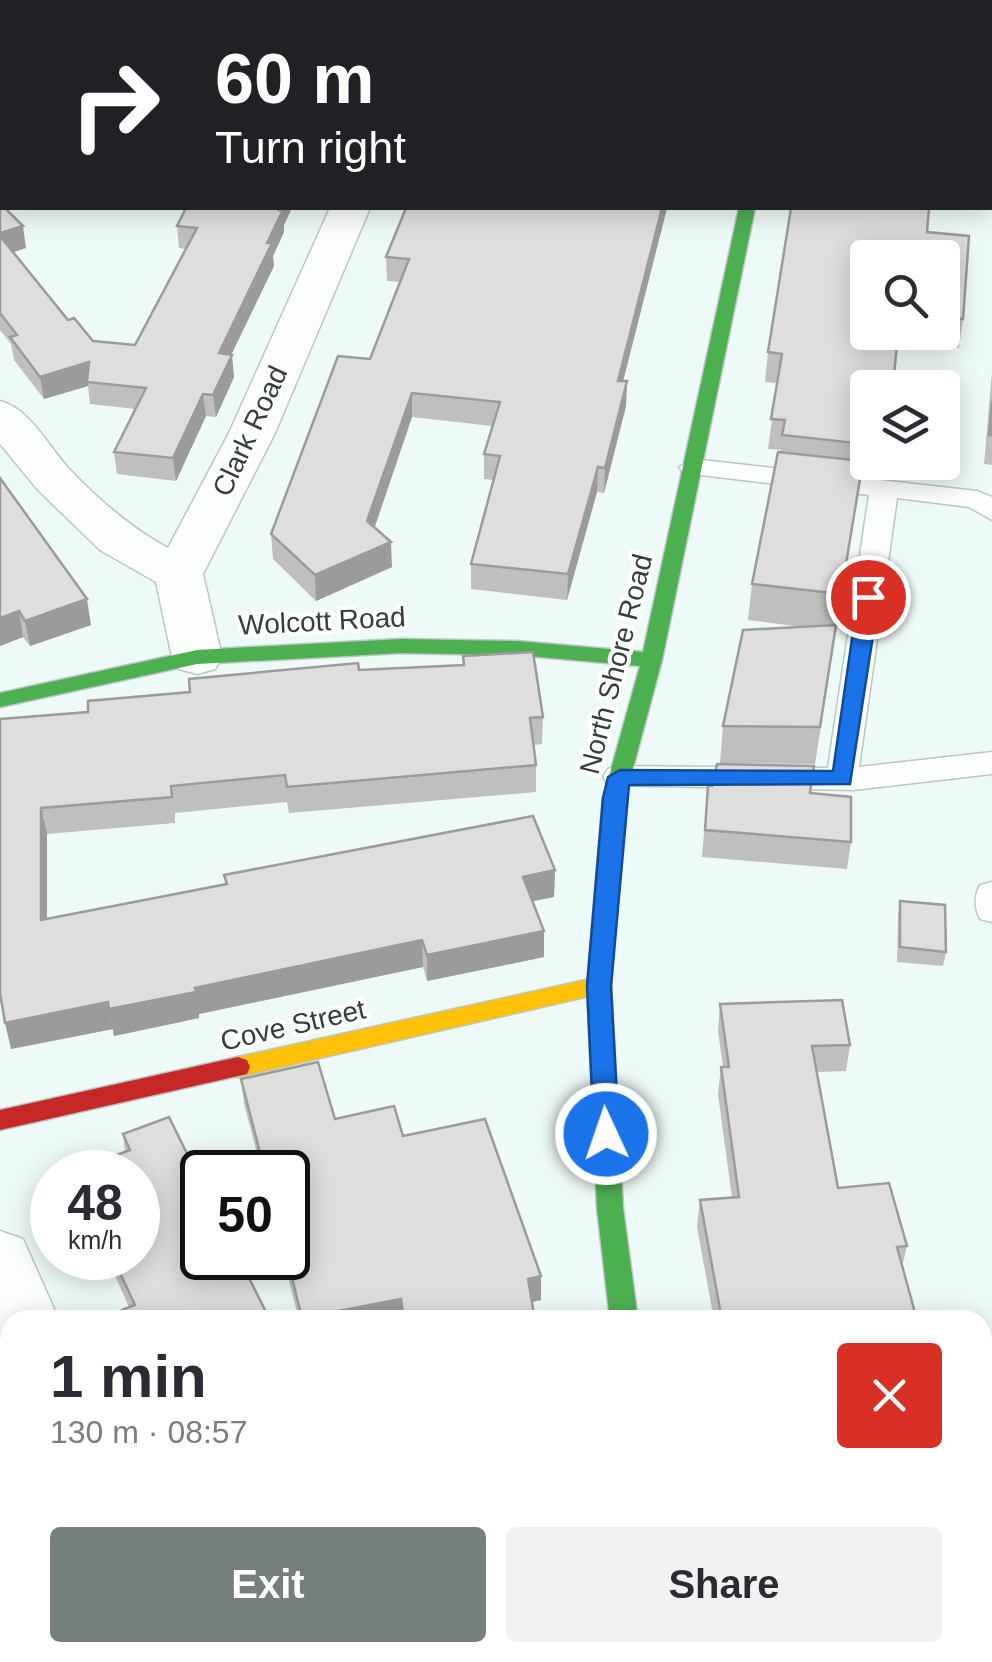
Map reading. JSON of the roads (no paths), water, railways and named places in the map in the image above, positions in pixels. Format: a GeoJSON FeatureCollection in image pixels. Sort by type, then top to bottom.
{"type":"FeatureCollection","features":[{"type":"Feature","properties":{"kind":"main road","name":"North Shore Road"},"geometry":{"type":"LineString","coordinates":[[623,1310],[610,1208],[599,986],[614,798],[652,660],[747,210]]}},
{"type":"Feature","properties":{"kind":"main road","name":"Wolcott Road"},"geometry":{"type":"LineString","coordinates":[[0,700],[197,657],[401,646],[517,648],[652,660]]}},
{"type":"Feature","properties":{"kind":"main road","name":"Cove Street"},"geometry":{"type":"LineString","coordinates":[[0,1120],[599,986]]}},
{"type":"Feature","properties":{"kind":"street","name":"Clark Road"},"geometry":{"type":"LineString","coordinates":[[179,574],[252,433],[349,210]]}},
{"type":"Feature","properties":{"kind":"street"},"geometry":{"type":"LineString","coordinates":[[0,416],[54,480],[118,540],[179,574],[197,657]]}},
{"type":"Feature","properties":{"kind":"street"},"geometry":{"type":"LineString","coordinates":[[0,1258],[22,1310]]}},
{"type":"Feature","properties":{"kind":"lane"},"geometry":{"type":"LineString","coordinates":[[693,467],[977,499],[992,511]]}},
{"type":"Feature","properties":{"kind":"lane"},"geometry":{"type":"LineString","coordinates":[[842,778],[884,488]]}},
{"type":"Feature","properties":{"kind":"lane"},"geometry":{"type":"LineString","coordinates":[[620,777],[842,778],[945,773],[992,763]]}},
{"type":"Feature","properties":{"kind":"lane"},"geometry":{"type":"LineString","coordinates":[[992,894],[992,910]]}}]}
